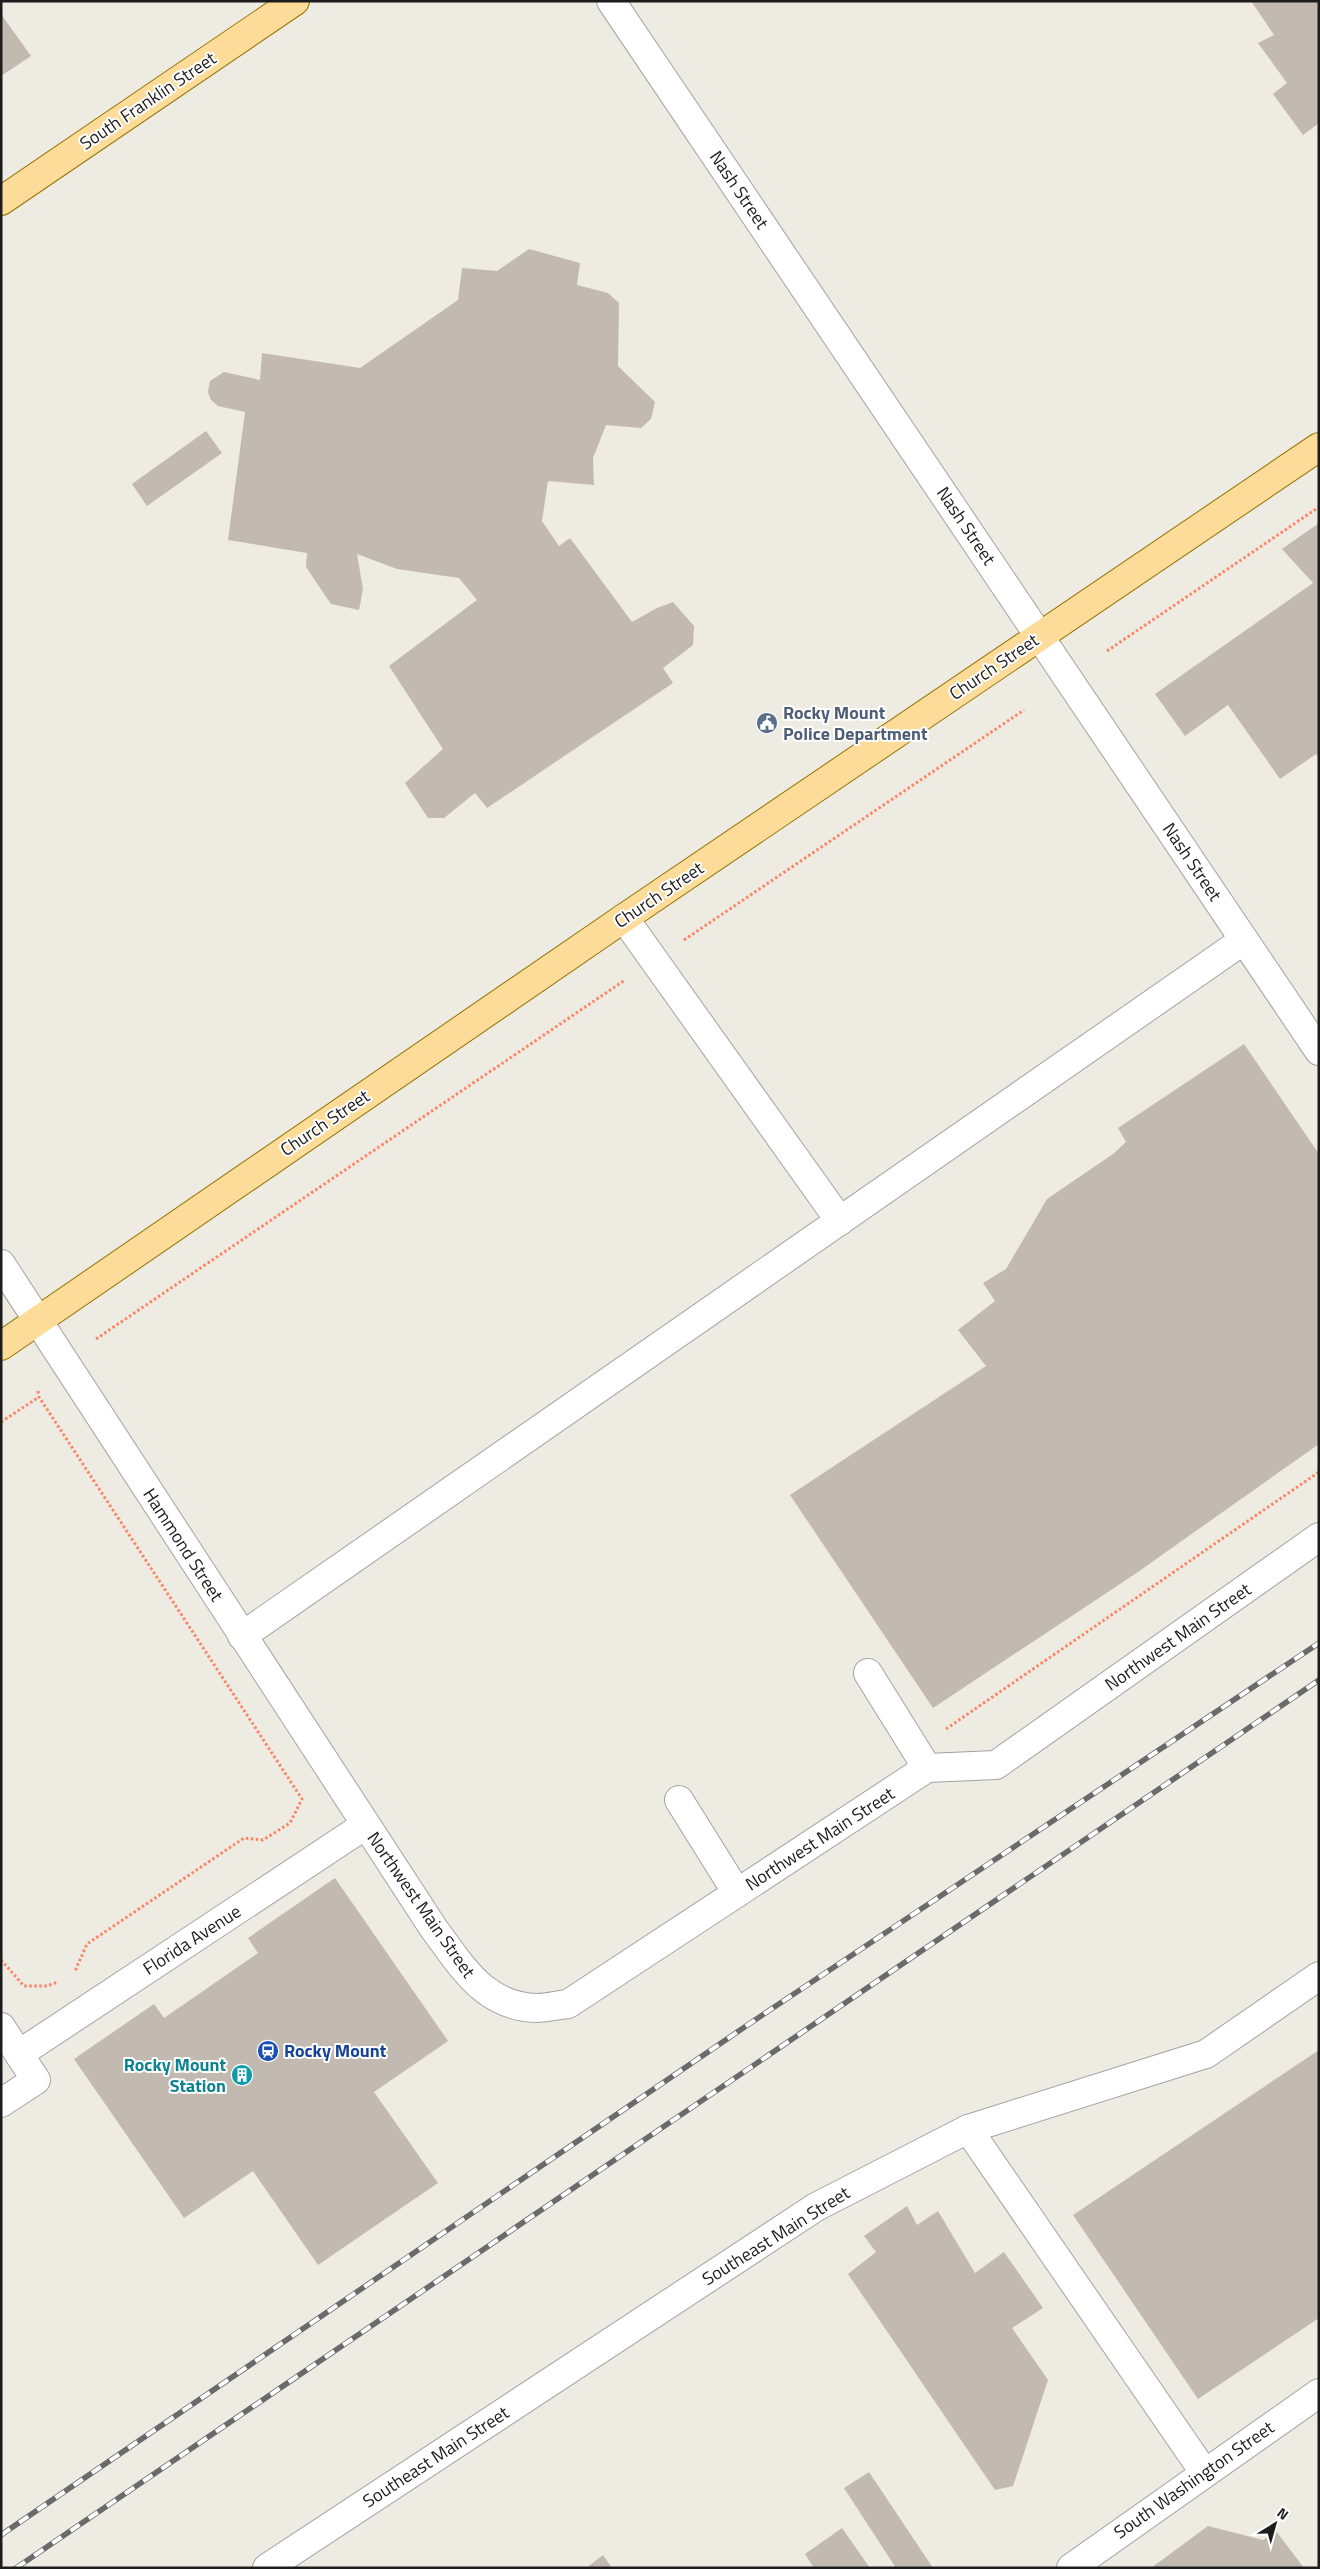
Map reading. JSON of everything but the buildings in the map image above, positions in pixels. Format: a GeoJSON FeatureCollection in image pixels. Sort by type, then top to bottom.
{"type":"FeatureCollection","features":[{"type":"Feature","properties":{"kind":"main road","name":"South Franklin Street"},"geometry":{"type":"LineString","coordinates":[[1,201],[296,1]]}},
{"type":"Feature","properties":{"kind":"main road","name":"Church Street"},"geometry":{"type":"LineString","coordinates":[[1,1346],[624,918],[1319,447]]}},
{"type":"Feature","properties":{"kind":"street","name":"Nash Street"},"geometry":{"type":"LineString","coordinates":[[611,1],[1319,1051]]}},
{"type":"Feature","properties":{"kind":"street"},"geometry":{"type":"LineString","coordinates":[[624,918],[840,1221]]}},
{"type":"Feature","properties":{"kind":"street"},"geometry":{"type":"LineString","coordinates":[[242,1636],[1244,940]]}},
{"type":"Feature","properties":{"kind":"street","name":"Hammond Street"},"geometry":{"type":"LineString","coordinates":[[1,1264],[364,1826]]}},
{"type":"Feature","properties":{"kind":"street","name":"Northwest Main Street"},"geometry":{"type":"LineString","coordinates":[[364,1826],[434,1929],[484,1992],[508,2002],[536,2008],[568,2004],[927,1768],[996,1765],[1319,1538]]}},
{"type":"Feature","properties":{"kind":"street"},"geometry":{"type":"LineString","coordinates":[[868,1673],[927,1768]]}},
{"type":"Feature","properties":{"kind":"street"},"geometry":{"type":"LineString","coordinates":[[679,1800],[737,1893]]}},
{"type":"Feature","properties":{"kind":"street","name":"Florida Avenue"},"geometry":{"type":"LineString","coordinates":[[19,2054],[364,1826]]}},
{"type":"Feature","properties":{"kind":"street","name":"Southeast Main Street"},"geometry":{"type":"LineString","coordinates":[[267,2568],[816,2207],[968,2129],[1206,2054],[1319,1976]]}},
{"type":"Feature","properties":{"kind":"street"},"geometry":{"type":"LineString","coordinates":[[1,2028],[36,2080],[1,2103]]}},
{"type":"Feature","properties":{"kind":"street"},"geometry":{"type":"LineString","coordinates":[[968,2129],[1204,2472]]}},
{"type":"Feature","properties":{"kind":"street","name":"South Washington Street"},"geometry":{"type":"LineString","coordinates":[[1071,2568],[1319,2392]]}},
{"type":"Feature","properties":{"kind":"path"},"geometry":{"type":"LineString","coordinates":[[1107,651],[1319,507]]}},
{"type":"Feature","properties":{"kind":"path"},"geometry":{"type":"LineString","coordinates":[[96,1339],[1024,710]]}},
{"type":"Feature","properties":{"kind":"path"},"geometry":{"type":"LineString","coordinates":[[1,1422],[39,1397],[302,1799],[290,1823],[264,1840],[244,1838],[87,1944],[73,1976]]}},
{"type":"Feature","properties":{"kind":"path"},"geometry":{"type":"LineString","coordinates":[[942,1732],[1319,1472]]}},
{"type":"Feature","properties":{"kind":"path"},"geometry":{"type":"LineString","coordinates":[[1,1960],[24,1986],[46,1986],[64,1980]]}},
{"type":"Feature","properties":{"kind":"railway"},"geometry":{"type":"LineString","coordinates":[[1,2535],[749,2024],[1319,1643]]}},
{"type":"Feature","properties":{"kind":"railway"},"geometry":{"type":"LineString","coordinates":[[16,2568],[1319,1680]]}},
{"type":"Feature","properties":{"kind":"place","name":"Rocky Mount Police Department"},"geometry":{"type":"Point","coordinates":[767,723]}},
{"type":"Feature","properties":{"kind":"place","name":"Rocky Mount"},"geometry":{"type":"Point","coordinates":[268,2051]}},
{"type":"Feature","properties":{"kind":"place","name":"Rocky Mount Station"},"geometry":{"type":"Point","coordinates":[242,2075]}}]}
